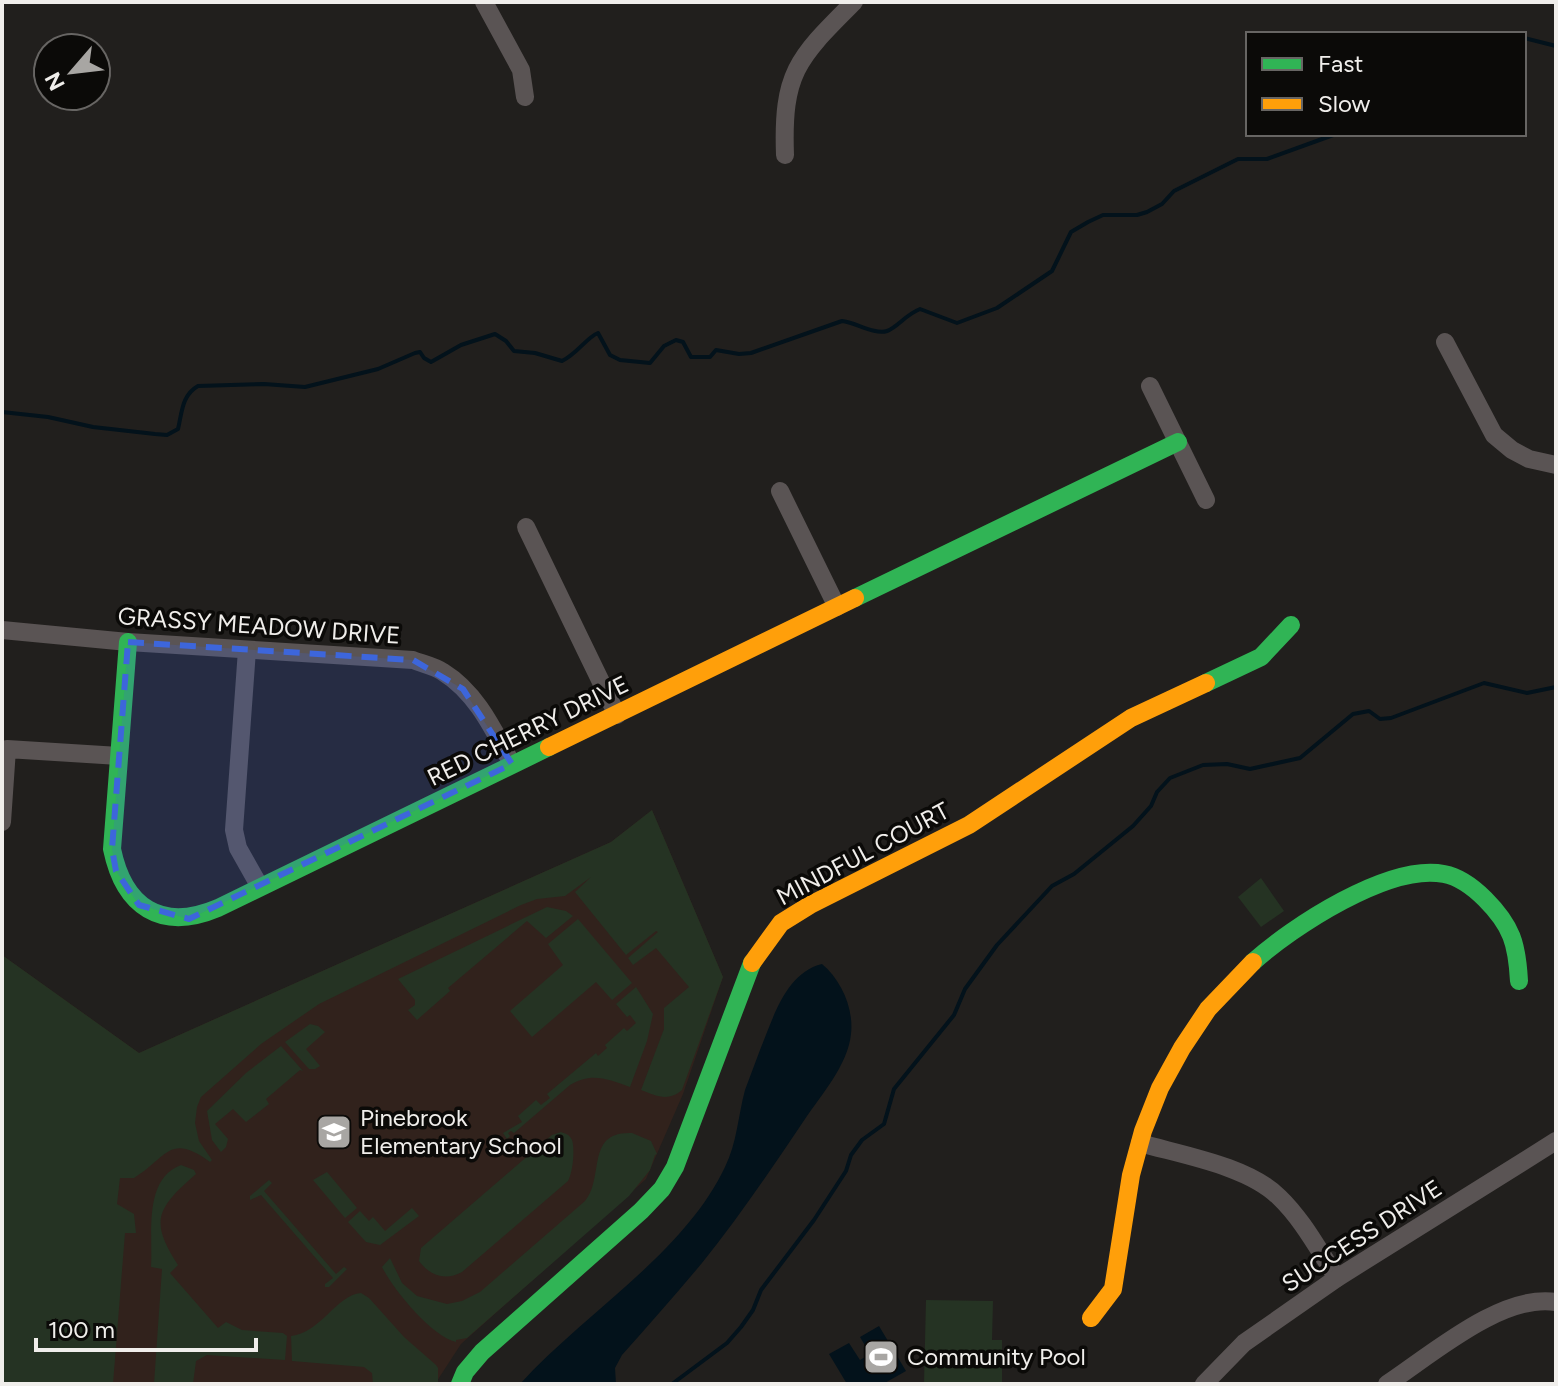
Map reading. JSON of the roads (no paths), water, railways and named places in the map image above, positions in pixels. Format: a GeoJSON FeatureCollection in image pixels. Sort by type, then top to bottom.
{"type":"FeatureCollection","features":[{"type":"Feature","properties":{"kind":"street"},"geometry":{"type":"LineString","coordinates":[[484,2],[521,70],[525,97]]}},
{"type":"Feature","properties":{"kind":"street"},"geometry":{"type":"LineString","coordinates":[[785,155],[783,116],[790,83],[812,44],[854,2]]}},
{"type":"Feature","properties":{"kind":"street"},"geometry":{"type":"LineString","coordinates":[[1445,342],[1494,435],[1529,459],[1556,465]]}},
{"type":"Feature","properties":{"kind":"street"},"geometry":{"type":"LineString","coordinates":[[1150,386],[1206,500]]}},
{"type":"Feature","properties":{"kind":"street","name":"RED CHERRY DRIVE"},"geometry":{"type":"LineString","coordinates":[[128,642],[112,849],[116,871],[126,893],[139,905],[151,912],[189,919],[1178,442]]}},
{"type":"Feature","properties":{"kind":"street"},"geometry":{"type":"LineString","coordinates":[[780,491],[837,607]]}},
{"type":"Feature","properties":{"kind":"street"},"geometry":{"type":"LineString","coordinates":[[526,527],[617,715]]}},
{"type":"Feature","properties":{"kind":"street","name":"MINDFUL COURT"},"geometry":{"type":"LineString","coordinates":[[460,1384],[465,1372],[482,1352],[662,1189],[675,1167],[754,956],[781,923],[810,905],[969,825],[1131,718],[1261,657],[1291,625]]}},
{"type":"Feature","properties":{"kind":"street","name":"GRASSY MEADOW DRIVE"},"geometry":{"type":"LineString","coordinates":[[2,630],[128,642],[413,660],[443,671],[463,689],[484,712],[512,764]]}},
{"type":"Feature","properties":{"kind":"street"},"geometry":{"type":"LineString","coordinates":[[247,650],[234,830],[238,848],[260,887]]}},
{"type":"Feature","properties":{"kind":"street"},"geometry":{"type":"LineString","coordinates":[[2,822],[7,749],[119,756]]}},
{"type":"Feature","properties":{"kind":"street"},"geometry":{"type":"LineString","coordinates":[[1091,1318],[1113,1290],[1132,1172],[1161,1085],[1185,1042],[1214,1001],[1248,965],[1287,933],[1334,904],[1410,875],[1437,873],[1457,878],[1491,906],[1515,940],[1519,981]]}},
{"type":"Feature","properties":{"kind":"street","name":"SUCCESS DRIVE"},"geometry":{"type":"LineString","coordinates":[[1204,1384],[1244,1343],[1337,1278],[1556,1141]]}},
{"type":"Feature","properties":{"kind":"street"},"geometry":{"type":"LineString","coordinates":[[1140,1143],[1242,1173],[1262,1183],[1294,1213],[1337,1278]]}},
{"type":"Feature","properties":{"kind":"street"},"geometry":{"type":"LineString","coordinates":[[1387,1384],[1491,1315],[1516,1303],[1556,1302]]}},
{"type":"Feature","properties":{"kind":"waterway"},"geometry":{"type":"LineString","coordinates":[[1526,38],[1556,46]]}},
{"type":"Feature","properties":{"kind":"waterway"},"geometry":{"type":"LineString","coordinates":[[2,412],[167,435],[178,429],[186,399],[198,386],[264,384],[305,387],[378,369],[420,352],[431,362],[461,345],[495,334],[514,351],[562,361],[598,333],[610,355],[620,360],[650,363],[664,346],[676,340],[683,342],[691,357],[710,357],[716,350],[751,353],[842,321],[887,331],[920,309],[957,323],[997,308],[1052,271],[1071,232],[1088,222],[1103,215],[1147,212],[1162,204],[1174,191],[1238,159],[1267,159],[1330,136]]}},
{"type":"Feature","properties":{"kind":"waterway"},"geometry":{"type":"LineString","coordinates":[[672,1384],[727,1343],[741,1327],[753,1310],[761,1290],[814,1220],[846,1171],[851,1155],[862,1140],[884,1124],[894,1089],[954,1015],[965,989],[997,945],[1052,886],[1074,874],[1133,826],[1170,778],[1203,765],[1227,764],[1250,769],[1300,758],[1353,714],[1369,711],[1380,719],[1391,718],[1484,683],[1527,693],[1556,687]]}},
{"type":"Feature","properties":{"kind":"place","name":"Pinebrook Elementary School"},"geometry":{"type":"Point","coordinates":[334,1132]}},
{"type":"Feature","properties":{"kind":"place","name":"Community Pool"},"geometry":{"type":"Point","coordinates":[881,1357]}}]}
